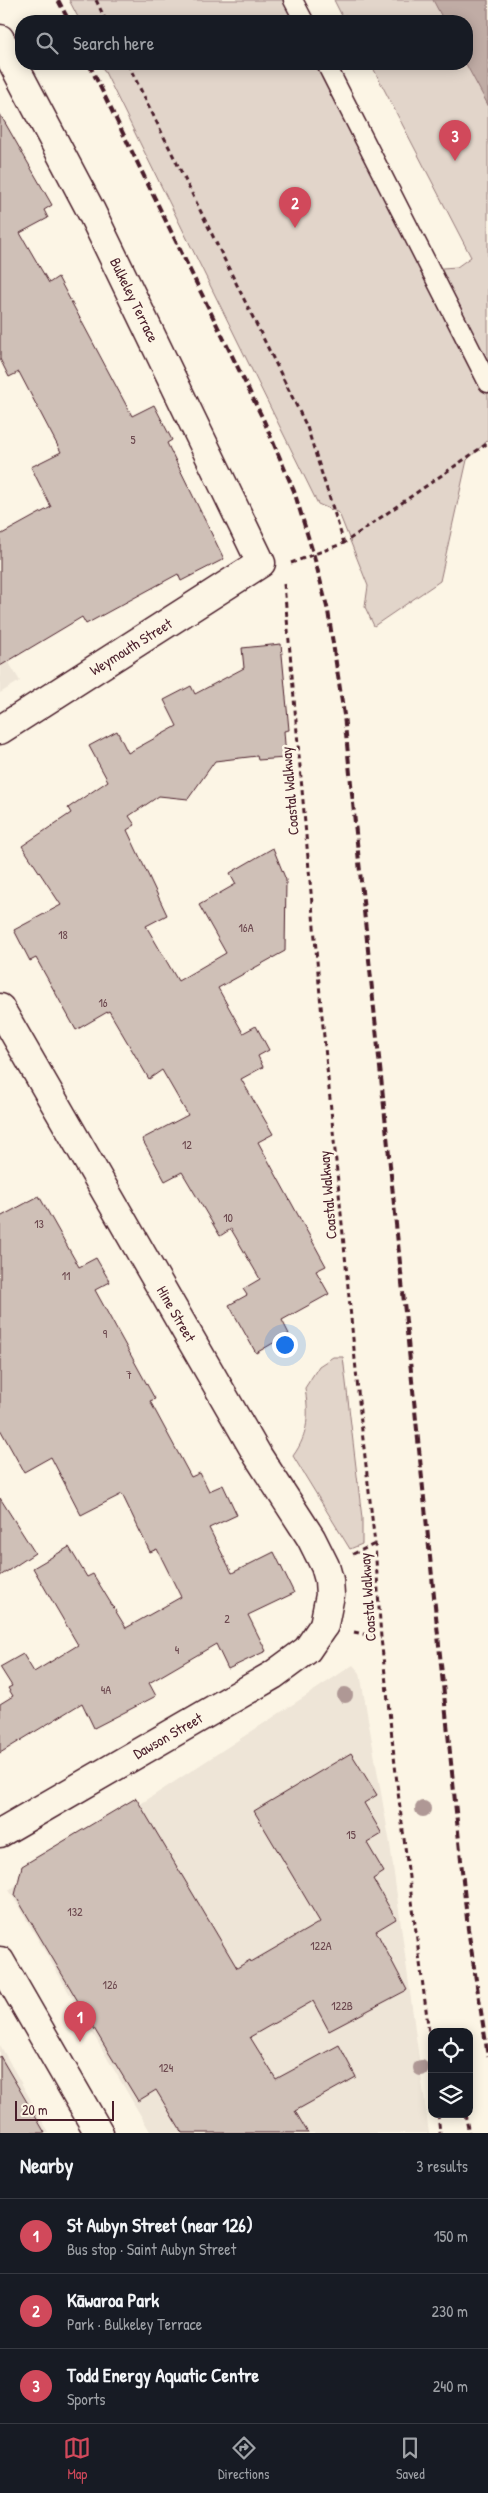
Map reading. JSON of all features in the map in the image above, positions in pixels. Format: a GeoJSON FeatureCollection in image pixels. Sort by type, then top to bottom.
{"type":"FeatureCollection","features":[{"type":"Feature","properties":{"kind":"main road","name":"Bulkeley Terrace"},"geometry":{"type":"LineString","coordinates":[[0,39],[15,67]]}},
{"type":"Feature","properties":{"kind":"main road","name":"Bulkeley Terrace"},"geometry":{"type":"LineString","coordinates":[[16,70],[91,211],[261,563]]}},
{"type":"Feature","properties":{"kind":"main road","name":"Weymouth Street"},"geometry":{"type":"LineString","coordinates":[[0,730],[261,563]]}},
{"type":"Feature","properties":{"kind":"main road","name":"Hine Street"},"geometry":{"type":"LineString","coordinates":[[0,1008],[231,1409],[321,1559],[329,1580],[330,1595],[324,1625]]}},
{"type":"Feature","properties":{"kind":"main road","name":"Dawson Street"},"geometry":{"type":"LineString","coordinates":[[0,1833],[273,1675],[306,1650],[324,1625]]}},
{"type":"Feature","properties":{"kind":"main road"},"geometry":{"type":"LineString","coordinates":[[0,1961],[99,2133]]}},
{"type":"Feature","properties":{"kind":"lane"},"geometry":{"type":"LineString","coordinates":[[293,0],[301,15]]}},
{"type":"Feature","properties":{"kind":"lane"},"geometry":{"type":"LineString","coordinates":[[329,70],[488,383]]}},
{"type":"Feature","properties":{"kind":"path"},"geometry":{"type":"LineString","coordinates":[[96,0],[103,15]]}},
{"type":"Feature","properties":{"kind":"path"},"geometry":{"type":"LineString","coordinates":[[131,70],[307,427],[344,543]]}},
{"type":"Feature","properties":{"kind":"path"},"geometry":{"type":"LineString","coordinates":[[288,567],[292,563],[344,543],[488,443]]}},
{"type":"Feature","properties":{"kind":"path","name":"Coastal Walkway"},"geometry":{"type":"LineString","coordinates":[[284,582],[321,1005],[360,1412],[375,1544],[381,1638],[398,1792],[428,2028]]}},
{"type":"Feature","properties":{"kind":"path"},"geometry":{"type":"LineString","coordinates":[[438,2118],[440,2133]]}},
{"type":"Feature","properties":{"kind":"path"},"geometry":{"type":"LineString","coordinates":[[466,2118],[469,2133]]}},
{"type":"Feature","properties":{"kind":"shaded area"},"geometry":{"type":"Polygon","coordinates":[[[69,0],[296,0],[304,15],[77,15],[69,0]]]}},
{"type":"Feature","properties":{"kind":"shaded area"},"geometry":{"type":"Polygon","coordinates":[[[334,0],[488,0],[488,440],[467,460],[440,581],[374,626],[365,607],[368,586],[339,513],[318,504],[104,70],[330,70],[428,269],[457,267],[471,257],[374,70],[473,70],[473,15],[342,15],[334,0]]]}},
{"type":"Feature","properties":{"kind":"shaded area"},"geometry":{"type":"Polygon","coordinates":[[[433,0],[488,0],[488,105],[469,70],[473,70],[473,15],[441,15],[433,0]]]}},
{"type":"Feature","properties":{"kind":"shaded area"},"geometry":{"type":"Polygon","coordinates":[[[0,648],[20,681],[0,693],[0,648]]]}},
{"type":"Feature","properties":{"kind":"shaded area"},"geometry":{"type":"Polygon","coordinates":[[[333,1357],[343,1357],[362,1518],[362,1544],[350,1549],[293,1456],[305,1432],[307,1406],[305,1388],[319,1366],[333,1357]]]}},
{"type":"Feature","properties":{"kind":"shaded area"},"geometry":{"type":"Polygon","coordinates":[[[353,1665],[360,1673],[390,1844],[429,2133],[151,2133],[9,1890],[353,1665]]]}},
{"type":"Feature","properties":{"kind":"shaded area"},"geometry":{"type":"Polygon","coordinates":[[[0,2045],[49,2133],[0,2133],[0,2045]]]}},
{"type":"Feature","properties":{"kind":"building"},"geometry":{"type":"Polygon","coordinates":[[[0,114],[52,205],[44,210],[48,218],[20,233],[49,283],[58,277],[132,416],[154,405],[172,440],[167,443],[224,559],[181,581],[178,574],[86,624],[82,617],[0,666],[0,535],[51,507],[31,467],[61,452],[19,372],[9,377],[0,359],[0,114]]]}},
{"type":"Feature","properties":{"kind":"building"},"geometry":{"type":"Polygon","coordinates":[[[281,644],[289,730],[284,731],[286,758],[258,760],[257,756],[215,761],[188,799],[159,796],[129,816],[135,825],[127,830],[167,915],[146,926],[178,981],[226,953],[199,905],[236,884],[230,873],[273,848],[286,880],[285,951],[218,988],[243,1033],[256,1026],[269,1050],[258,1056],[263,1067],[241,1079],[273,1134],[258,1142],[326,1266],[316,1271],[329,1294],[282,1320],[289,1334],[256,1353],[229,1305],[247,1295],[243,1289],[260,1279],[231,1229],[220,1236],[182,1172],[165,1181],[142,1139],[188,1115],[162,1070],[149,1079],[109,1011],[76,1030],[36,958],[30,961],[14,930],[61,905],[22,846],[71,813],[68,808],[108,781],[89,746],[117,731],[128,753],[177,726],[164,700],[191,686],[195,694],[244,668],[242,648],[281,644]]]}},
{"type":"Feature","properties":{"kind":"building"},"geometry":{"type":"Polygon","coordinates":[[[39,1196],[79,1267],[96,1258],[110,1282],[95,1290],[155,1399],[150,1401],[191,1477],[200,1473],[209,1491],[223,1485],[237,1515],[209,1528],[232,1573],[274,1552],[294,1593],[248,1615],[266,1651],[228,1669],[216,1644],[149,1683],[156,1696],[94,1728],[82,1703],[0,1753],[0,1704],[13,1696],[8,1688],[12,1686],[0,1667],[23,1654],[34,1672],[78,1645],[33,1568],[69,1547],[87,1577],[93,1574],[126,1628],[181,1597],[157,1549],[150,1552],[122,1494],[81,1515],[51,1457],[24,1472],[0,1429],[0,1217],[39,1196]]]}},
{"type":"Feature","properties":{"kind":"building"},"geometry":{"type":"Polygon","coordinates":[[[0,1498],[35,1553],[0,1576],[0,1498]]]}},
{"type":"Feature","properties":{"kind":"building"},"geometry":{"type":"Polygon","coordinates":[[[351,1753],[377,1795],[364,1803],[382,1834],[367,1843],[384,1872],[373,1879],[396,1919],[376,1931],[407,1990],[329,2031],[313,2001],[250,2037],[276,2079],[339,2045],[356,2077],[295,2111],[308,2133],[182,2133],[156,2090],[138,2101],[101,2040],[15,1895],[22,1866],[136,1798],[237,1968],[250,1960],[251,1962],[320,1922],[254,1811],[351,1753]]]}},
{"type":"Feature","properties":{"kind":"building"},"geometry":{"type":"Polygon","coordinates":[[[0,2056],[45,2133],[0,2133],[0,2056]]]}},
{"type":"Feature","properties":{"kind":"railway"},"geometry":{"type":"LineString","coordinates":[[58,0],[66,15]]}},
{"type":"Feature","properties":{"kind":"railway"},"geometry":{"type":"LineString","coordinates":[[92,70],[264,421],[294,491],[314,556],[328,611],[344,715],[468,1929],[488,2056]]}},
{"type":"Feature","properties":{"kind":"place","name":"Todd Energy Aquatic Centre"},"geometry":{"type":"Point","coordinates":[455,161]}},
{"type":"Feature","properties":{"kind":"place","name":"Kāwaroa Park"},"geometry":{"type":"Point","coordinates":[295,228]}},
{"type":"Feature","properties":{"kind":"place","name":"St Aubyn Street (near 126)"},"geometry":{"type":"Point","coordinates":[80,2042]}}]}
